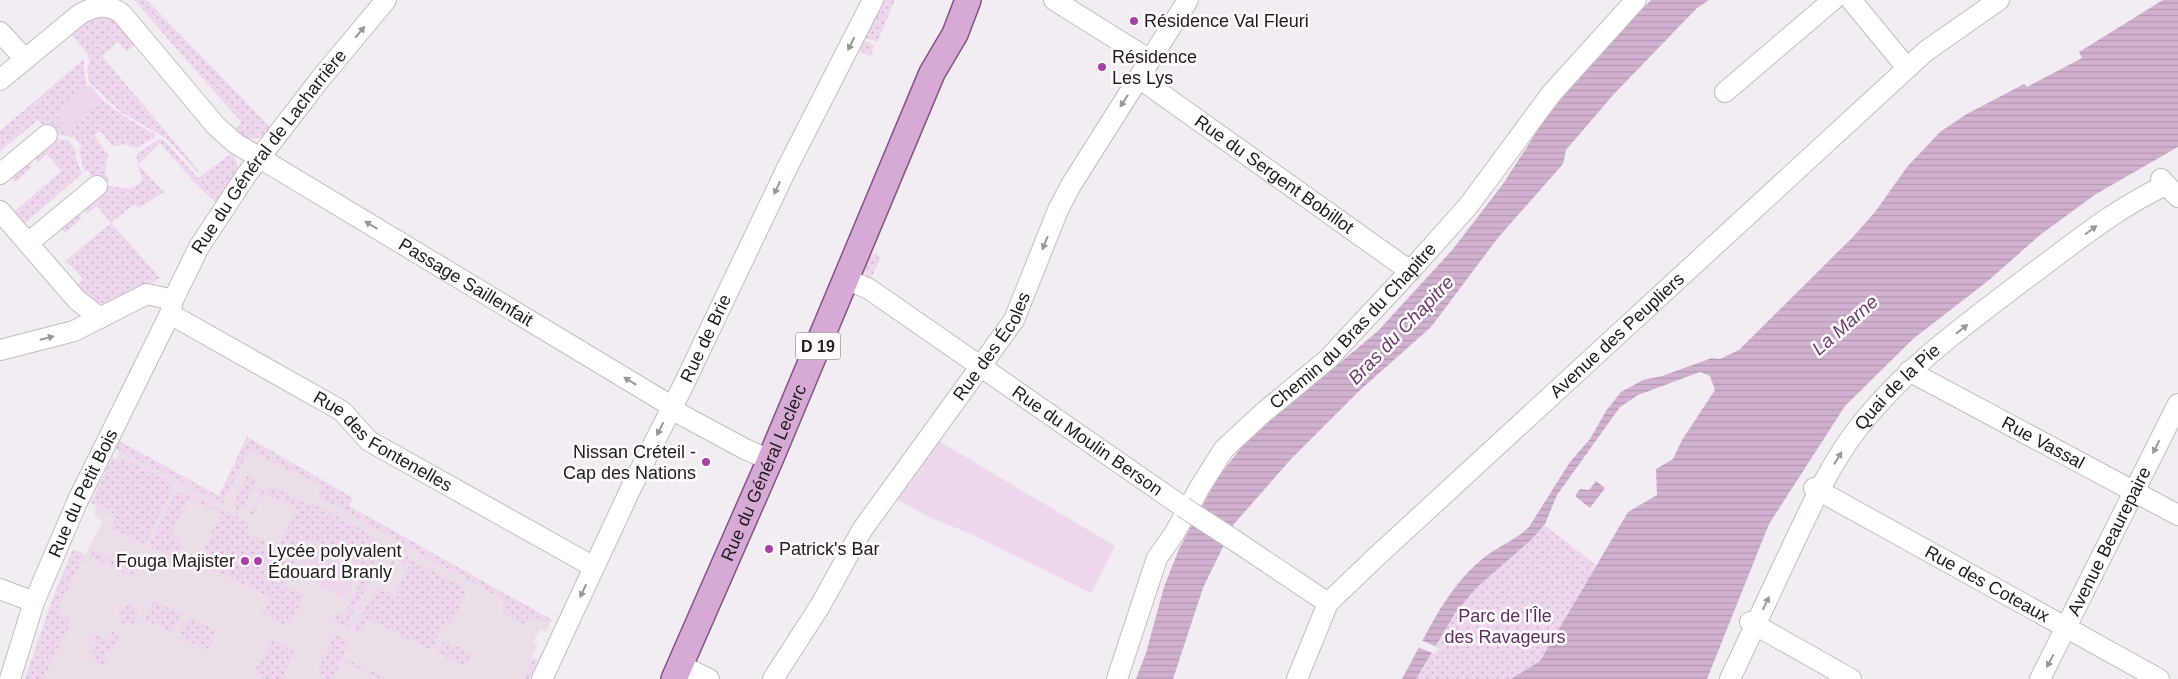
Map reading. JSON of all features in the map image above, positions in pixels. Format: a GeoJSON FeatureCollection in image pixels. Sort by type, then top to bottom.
{"type":"FeatureCollection","features":[{"type":"Feature","properties":{"kind":"main road","name":"Rue du Général Leclerc"},"geometry":{"type":"LineString","coordinates":[[932,73],[950,0]]}},
{"type":"Feature","properties":{"kind":"main road","name":"Rue du Général Leclerc"},"geometry":{"type":"LineString","coordinates":[[677,672],[770,460],[932,73],[955,34],[968,0]]}},
{"type":"Feature","properties":{"kind":"street","name":"Rue du Général de Lacharrière"},"geometry":{"type":"LineString","coordinates":[[172,307],[199,247],[259,158],[321,78],[386,0]]}},
{"type":"Feature","properties":{"kind":"street","name":"Rue de Brie"},"geometry":{"type":"LineString","coordinates":[[542,679],[594,567],[788,166],[872,0]]}},
{"type":"Feature","properties":{"kind":"street"},"geometry":{"type":"LineString","coordinates":[[1054,0],[1150,60]]}},
{"type":"Feature","properties":{"kind":"street","name":"Rue des Écoles"},"geometry":{"type":"LineString","coordinates":[[773,679],[820,606],[862,530],[1014,320],[1058,210],[1071,184],[1188,0]]}},
{"type":"Feature","properties":{"kind":"street","name":"Chemin du Bras du Chapitre"},"geometry":{"type":"LineString","coordinates":[[1117,679],[1156,558],[1174,534],[1224,449],[1264,412],[1328,359],[1410,271],[1469,205],[1551,94],[1636,0]]}},
{"type":"Feature","properties":{"kind":"street"},"geometry":{"type":"LineString","coordinates":[[1725,92],[1833,0]]}},
{"type":"Feature","properties":{"kind":"street"},"geometry":{"type":"LineString","coordinates":[[1851,0],[1907,68]]}},
{"type":"Feature","properties":{"kind":"street","name":"Avenue des Peupliers"},"geometry":{"type":"LineString","coordinates":[[1328,603],[1376,556],[1907,68],[1926,51],[1999,0]]}},
{"type":"Feature","properties":{"kind":"street","name":"Passage Saillenfait"},"geometry":{"type":"LineString","coordinates":[[25,59],[87,10],[102,6],[116,8],[216,126],[235,143],[672,406],[680,414],[745,449],[770,460]]}},
{"type":"Feature","properties":{"kind":"street"},"geometry":{"type":"LineString","coordinates":[[0,32],[25,59],[0,80]]}},
{"type":"Feature","properties":{"kind":"street","name":"Rue du Sergent Bobillot"},"geometry":{"type":"LineString","coordinates":[[1139,78],[1410,271]]}},
{"type":"Feature","properties":{"kind":"street"},"geometry":{"type":"LineString","coordinates":[[0,174],[47,135]]}},
{"type":"Feature","properties":{"kind":"street"},"geometry":{"type":"LineString","coordinates":[[28,243],[97,186]]}},
{"type":"Feature","properties":{"kind":"street","name":"Quai de la Pie"},"geometry":{"type":"LineString","coordinates":[[1730,679],[1753,624],[1817,490],[1850,439],[1882,399],[1909,371],[2100,223],[2140,198],[2168,187]]}},
{"type":"Feature","properties":{"kind":"street"},"geometry":{"type":"LineString","coordinates":[[0,211],[77,300],[100,318]]}},
{"type":"Feature","properties":{"kind":"street","name":"Rue du Moulin Berson"},"geometry":{"type":"LineString","coordinates":[[846,279],[869,290],[1183,507],[1328,603]]}},
{"type":"Feature","properties":{"kind":"street","name":"Rue des Fontenelles"},"geometry":{"type":"LineString","coordinates":[[0,350],[74,331],[146,294],[172,307],[342,411],[369,441],[594,567]]}},
{"type":"Feature","properties":{"kind":"street","name":"Rue du Petit Bois"},"geometry":{"type":"LineString","coordinates":[[10,679],[34,602],[78,500],[172,307]]}},
{"type":"Feature","properties":{"kind":"street","name":"Rue Vassal"},"geometry":{"type":"LineString","coordinates":[[1909,371],[2178,515]]}},
{"type":"Feature","properties":{"kind":"street","name":"Avenue Beaurepaire"},"geometry":{"type":"LineString","coordinates":[[2040,679],[2178,404]]}},
{"type":"Feature","properties":{"kind":"street","name":"Rue des Coteaux"},"geometry":{"type":"LineString","coordinates":[[1817,490],[2159,679]]}},
{"type":"Feature","properties":{"kind":"street"},"geometry":{"type":"LineString","coordinates":[[0,589],[34,602]]}},
{"type":"Feature","properties":{"kind":"street"},"geometry":{"type":"LineString","coordinates":[[1297,679],[1328,603]]}},
{"type":"Feature","properties":{"kind":"street"},"geometry":{"type":"LineString","coordinates":[[1753,624],[1852,679]]}},
{"type":"Feature","properties":{"kind":"street"},"geometry":{"type":"LineString","coordinates":[[677,672],[709,679]]}},
{"type":"Feature","properties":{"kind":"shaded area","name":"Lycée polyvalent Édouard Branly"},"geometry":{"type":"Polygon","coordinates":[[[247,437],[353,498],[349,506],[552,620],[546,632],[540,629],[533,642],[538,645],[532,657],[538,660],[529,679],[25,679],[50,606],[73,549],[85,555],[103,521],[94,517],[96,505],[91,503],[116,459],[119,451],[116,449],[119,441],[219,496],[247,437]]]}},
{"type":"Feature","properties":{"kind":"green space"},"geometry":{"type":"Polygon","coordinates":[[[134,0],[147,0],[271,128],[267,133],[254,139],[244,136],[236,129],[241,122],[134,0]]]}},
{"type":"Feature","properties":{"kind":"green space"},"geometry":{"type":"Polygon","coordinates":[[[882,0],[895,0],[877,42],[864,37],[882,0]]]}},
{"type":"Feature","properties":{"kind":"green space"},"geometry":{"type":"Polygon","coordinates":[[[102,15],[114,18],[138,42],[127,51],[118,42],[102,56],[199,171],[198,173],[167,139],[121,112],[89,82],[87,70],[90,61],[87,53],[71,34],[93,17],[102,15]]]}},
{"type":"Feature","properties":{"kind":"green space"},"geometry":{"type":"Polygon","coordinates":[[[863,40],[874,45],[871,57],[858,50],[863,40]]]}},
{"type":"Feature","properties":{"kind":"green space"},"geometry":{"type":"Polygon","coordinates":[[[84,59],[87,88],[56,115],[69,130],[103,101],[156,135],[136,148],[122,144],[114,147],[100,131],[94,135],[108,155],[105,170],[109,182],[101,189],[87,170],[84,172],[79,149],[82,146],[73,137],[56,135],[50,132],[38,120],[0,151],[0,131],[84,59]]]}},
{"type":"Feature","properties":{"kind":"green space"},"geometry":{"type":"Polygon","coordinates":[[[90,85],[103,101],[69,130],[56,115],[90,85]]]}},
{"type":"Feature","properties":{"kind":"green space"},"geometry":{"type":"Polygon","coordinates":[[[54,139],[68,140],[76,150],[76,158],[82,174],[23,225],[13,213],[61,171],[47,154],[38,162],[33,156],[54,139]]]}},
{"type":"Feature","properties":{"kind":"green space"},"geometry":{"type":"Polygon","coordinates":[[[159,139],[164,140],[198,178],[232,153],[236,161],[237,174],[235,180],[217,204],[193,181],[160,143],[138,165],[137,154],[159,139]]]}},
{"type":"Feature","properties":{"kind":"green space"},"geometry":{"type":"Polygon","coordinates":[[[28,161],[32,167],[15,182],[10,175],[28,161]]]}},
{"type":"Feature","properties":{"kind":"green space"},"geometry":{"type":"Polygon","coordinates":[[[138,165],[164,192],[139,208],[135,204],[111,223],[97,206],[87,214],[82,207],[108,186],[133,188],[137,185],[142,181],[138,165]]]}},
{"type":"Feature","properties":{"kind":"green space"},"geometry":{"type":"Polygon","coordinates":[[[76,213],[82,218],[65,233],[60,227],[76,213]]]}},
{"type":"Feature","properties":{"kind":"green space"},"geometry":{"type":"Polygon","coordinates":[[[111,223],[160,278],[120,298],[98,303],[89,298],[76,286],[83,279],[71,266],[64,262],[111,223]]]}},
{"type":"Feature","properties":{"kind":"green space"},"geometry":{"type":"Polygon","coordinates":[[[877,253],[880,259],[869,283],[864,273],[865,258],[877,253]]]}},
{"type":"Feature","properties":{"kind":"green space"},"geometry":{"type":"Polygon","coordinates":[[[247,437],[353,498],[349,506],[552,620],[549,624],[536,618],[535,620],[528,618],[524,624],[504,613],[502,607],[505,600],[318,496],[321,485],[249,450],[223,503],[116,449],[119,441],[219,496],[247,437]]]}},
{"type":"Feature","properties":{"kind":"green space"},"geometry":{"type":"Polygon","coordinates":[[[939,441],[1115,546],[1091,593],[969,533],[933,519],[896,499],[939,441]]]}},
{"type":"Feature","properties":{"kind":"green space"},"geometry":{"type":"Polygon","coordinates":[[[112,457],[122,461],[123,458],[172,483],[173,488],[145,544],[112,528],[116,515],[110,512],[111,510],[91,503],[112,457]]]}},
{"type":"Feature","properties":{"kind":"green space"},"geometry":{"type":"Polygon","coordinates":[[[248,474],[256,477],[257,480],[242,509],[239,511],[233,506],[248,474]]]}},
{"type":"Feature","properties":{"kind":"green space"},"geometry":{"type":"Polygon","coordinates":[[[272,486],[309,505],[314,504],[352,524],[378,542],[381,548],[378,562],[350,618],[352,620],[348,628],[331,620],[336,611],[344,615],[367,568],[306,538],[282,585],[304,596],[289,627],[263,614],[271,598],[198,562],[221,514],[189,498],[171,535],[182,541],[174,557],[149,546],[174,495],[178,492],[188,494],[250,523],[245,532],[278,548],[297,508],[264,492],[253,515],[250,514],[262,491],[272,486]]]}},
{"type":"Feature","properties":{"kind":"green space","name":"Parc de l'Île des Ravageurs"},"geometry":{"type":"Polygon","coordinates":[[[1544,525],[1596,565],[1540,661],[1511,679],[1416,679],[1451,621],[1475,588],[1528,542],[1544,525]]]}},
{"type":"Feature","properties":{"kind":"green space"},"geometry":{"type":"Polygon","coordinates":[[[308,546],[359,571],[345,598],[295,573],[308,546]]]}},
{"type":"Feature","properties":{"kind":"green space"},"geometry":{"type":"Polygon","coordinates":[[[73,549],[85,555],[56,612],[72,620],[43,679],[25,679],[50,606],[73,549]]]}},
{"type":"Feature","properties":{"kind":"green space"},"geometry":{"type":"Polygon","coordinates":[[[93,551],[133,571],[134,578],[90,556],[93,551]]]}},
{"type":"Feature","properties":{"kind":"green space"},"geometry":{"type":"Polygon","coordinates":[[[405,556],[465,590],[466,594],[450,626],[444,623],[431,650],[368,619],[360,634],[353,630],[376,589],[380,591],[381,589],[395,595],[409,565],[396,559],[389,572],[385,570],[394,559],[405,556]]]}},
{"type":"Feature","properties":{"kind":"green space"},"geometry":{"type":"Polygon","coordinates":[[[156,601],[180,614],[174,630],[171,632],[146,620],[148,609],[156,601]]]}},
{"type":"Feature","properties":{"kind":"green space"},"geometry":{"type":"Polygon","coordinates":[[[127,604],[136,608],[139,613],[134,624],[128,621],[126,625],[121,622],[118,616],[120,608],[127,604]]]}},
{"type":"Feature","properties":{"kind":"green space"},"geometry":{"type":"Polygon","coordinates":[[[191,618],[216,631],[209,649],[204,649],[181,638],[183,626],[191,618]]]}},
{"type":"Feature","properties":{"kind":"green space"},"geometry":{"type":"Polygon","coordinates":[[[113,631],[119,638],[113,651],[106,653],[105,658],[108,661],[105,667],[89,659],[97,644],[88,639],[93,633],[108,640],[113,631]]]}},
{"type":"Feature","properties":{"kind":"green space"},"geometry":{"type":"Polygon","coordinates":[[[335,634],[350,641],[334,676],[329,679],[320,675],[318,670],[335,634]]]}},
{"type":"Feature","properties":{"kind":"green space"},"geometry":{"type":"Polygon","coordinates":[[[444,640],[473,654],[467,667],[438,653],[444,640]]]}},
{"type":"Feature","properties":{"kind":"green space"},"geometry":{"type":"Polygon","coordinates":[[[272,641],[294,651],[283,679],[264,679],[256,674],[257,667],[272,641]]]}},
{"type":"Feature","properties":{"kind":"green space"},"geometry":{"type":"Polygon","coordinates":[[[534,658],[538,660],[529,679],[524,679],[534,658]]]}},
{"type":"Feature","properties":{"kind":"green space"},"geometry":{"type":"Polygon","coordinates":[[[348,660],[387,679],[380,679],[346,662],[348,660]]]}},
{"type":"Feature","properties":{"kind":"water","name":"Bras du Chapitre"},"geometry":{"type":"Polygon","coordinates":[[[1651,0],[1709,0],[1697,8],[1614,94],[1566,150],[1563,164],[1497,239],[1431,327],[1359,391],[1291,459],[1234,524],[1203,588],[1173,679],[1136,679],[1146,653],[1164,587],[1179,549],[1218,477],[1241,448],[1269,422],[1378,331],[1453,249],[1503,184],[1543,122],[1592,61],[1651,0]]]}},
{"type":"Feature","properties":{"kind":"water","name":"La Marne"},"geometry":{"type":"Polygon","coordinates":[[[2163,0],[2178,0],[2178,147],[2096,194],[2040,235],[1989,280],[1913,339],[1845,406],[1769,524],[1707,679],[1511,679],[1540,661],[1628,512],[1657,495],[1656,469],[1673,459],[1682,440],[1715,390],[1710,376],[1700,372],[1638,395],[1620,407],[1557,495],[1545,524],[1532,539],[1476,588],[1456,612],[1416,679],[1402,679],[1436,616],[1456,586],[1481,560],[1529,527],[1570,462],[1590,439],[1606,411],[1621,392],[1643,380],[1662,376],[1712,358],[1720,359],[1739,350],[1853,237],[1875,212],[1907,167],[1940,132],[1965,115],[2024,84],[2027,87],[2082,58],[2079,52],[2163,0]]]}},
{"type":"Feature","properties":{"kind":"water"},"geometry":{"type":"Polygon","coordinates":[[[1596,481],[1605,488],[1590,508],[1575,496],[1580,489],[1589,490],[1596,481]]]}},
{"type":"Feature","properties":{"kind":"pier"},"geometry":{"type":"Polygon","coordinates":[[[1421,640],[1439,648],[1435,654],[1417,647],[1421,640]]]}},
{"type":"Feature","properties":{"kind":"place","name":"Résidence Val Fleuri"},"geometry":{"type":"Point","coordinates":[1134,21]}},
{"type":"Feature","properties":{"kind":"place","name":"Résidence Les Lys"},"geometry":{"type":"Point","coordinates":[1102,67]}},
{"type":"Feature","properties":{"kind":"place","name":"Nissan Créteil - Cap des Nations"},"geometry":{"type":"Point","coordinates":[706,462]}},
{"type":"Feature","properties":{"kind":"place","name":"Patrick's Bar"},"geometry":{"type":"Point","coordinates":[769,549]}},
{"type":"Feature","properties":{"kind":"place","name":"Fouga Majister"},"geometry":{"type":"Point","coordinates":[245,561]}},
{"type":"Feature","properties":{"kind":"place","name":"Lycée polyvalent Édouard Branly"},"geometry":{"type":"Point","coordinates":[258,561]}}]}
